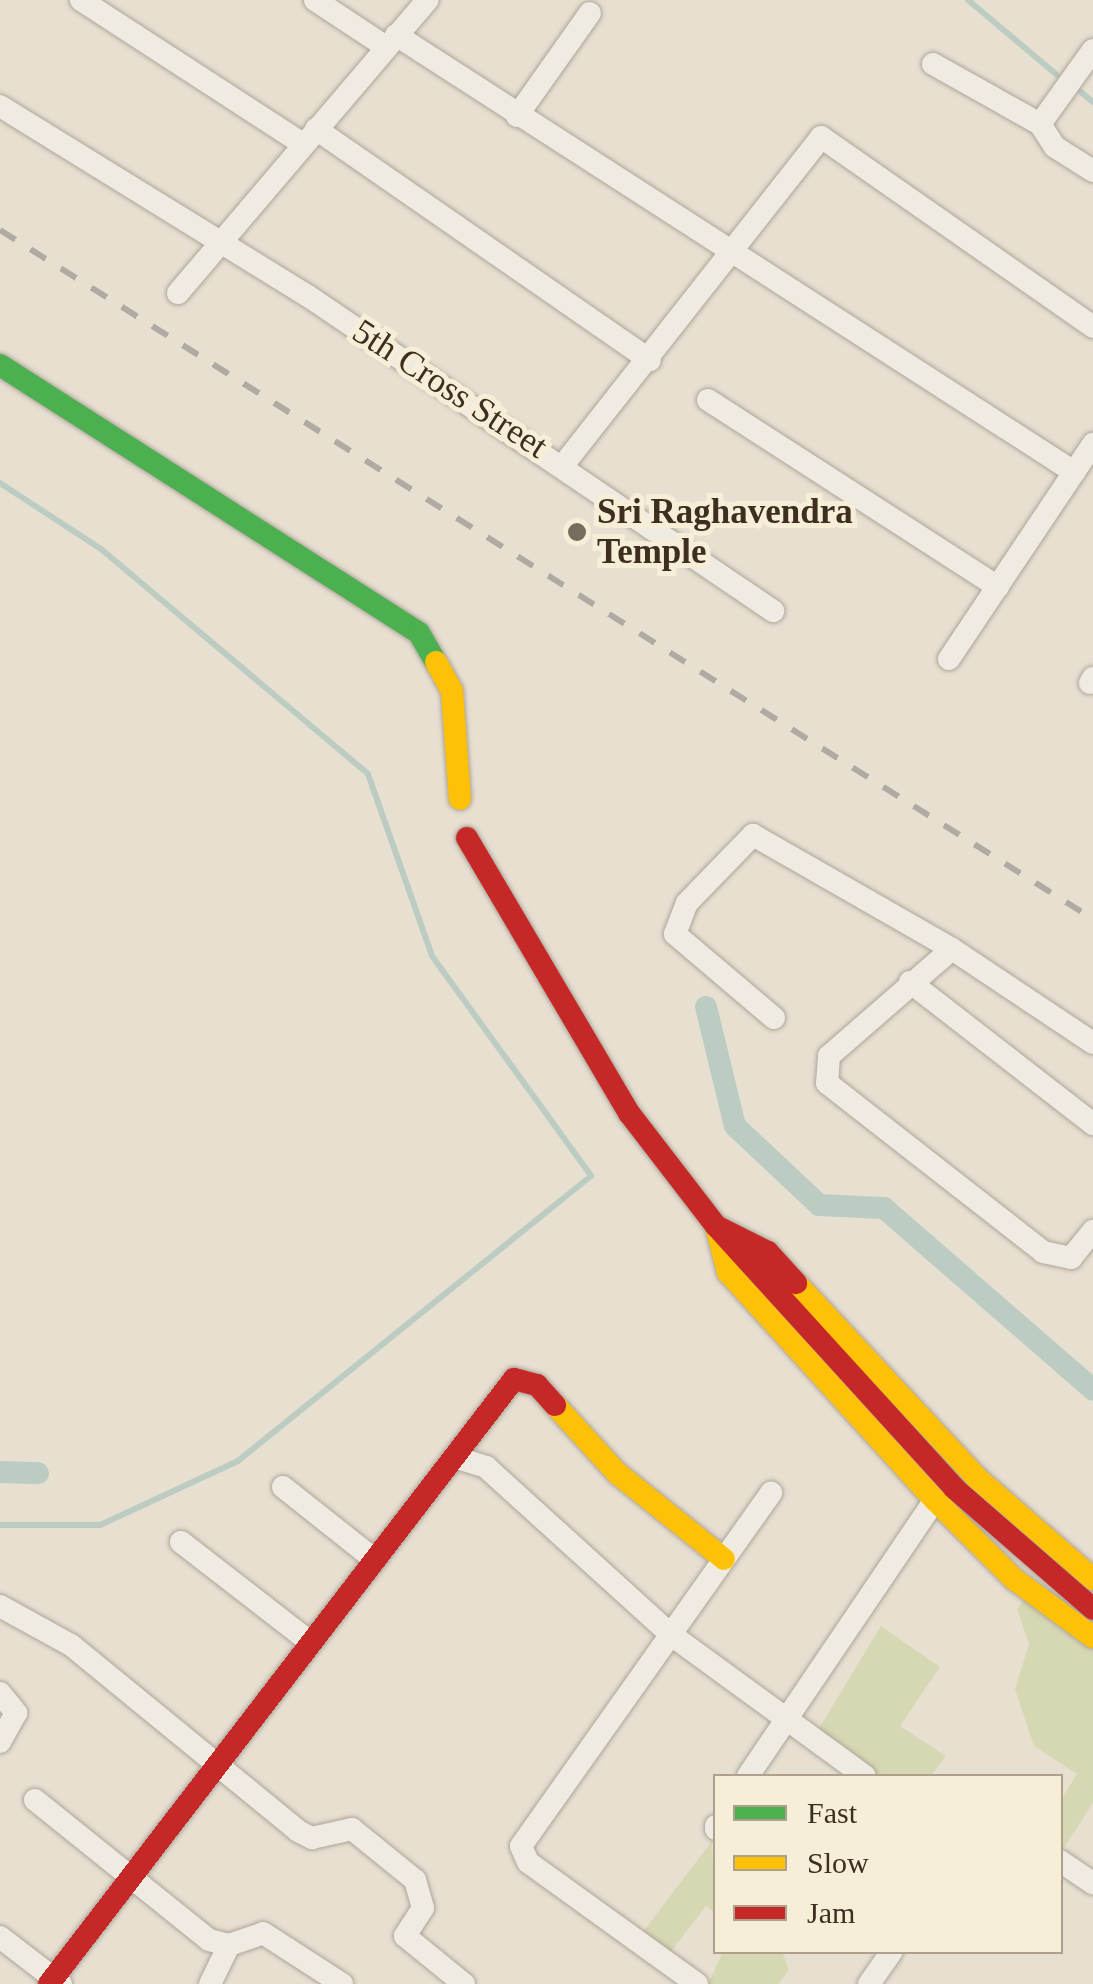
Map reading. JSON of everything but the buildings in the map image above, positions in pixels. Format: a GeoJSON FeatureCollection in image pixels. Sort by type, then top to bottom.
{"type":"FeatureCollection","features":[{"type":"Feature","properties":{"kind":"main road"},"geometry":{"type":"LineString","coordinates":[[0,365],[419,633],[452,691],[460,799]]}},
{"type":"Feature","properties":{"kind":"main road"},"geometry":{"type":"LineString","coordinates":[[466,838],[629,1113],[716,1226],[966,1500],[1093,1609]]}},
{"type":"Feature","properties":{"kind":"main road"},"geometry":{"type":"LineString","coordinates":[[716,1226],[714,1249],[728,1272],[934,1500],[1014,1578],[1093,1637]]}},
{"type":"Feature","properties":{"kind":"main road"},"geometry":{"type":"LineString","coordinates":[[716,1226],[768,1252],[977,1478],[1093,1579]]}},
{"type":"Feature","properties":{"kind":"main road"},"geometry":{"type":"LineString","coordinates":[[54,1982],[213,1762],[454,1457],[505,1386],[526,1378],[618,1473],[724,1559]]}},
{"type":"Feature","properties":{"kind":"street"},"geometry":{"type":"LineString","coordinates":[[81,0],[310,136],[650,360]]}},
{"type":"Feature","properties":{"kind":"street"},"geometry":{"type":"LineString","coordinates":[[315,0],[517,116],[726,254],[1074,472]]}},
{"type":"Feature","properties":{"kind":"street"},"geometry":{"type":"LineString","coordinates":[[178,294],[427,0]]}},
{"type":"Feature","properties":{"kind":"street"},"geometry":{"type":"LineString","coordinates":[[517,116],[590,13]]}},
{"type":"Feature","properties":{"kind":"street"},"geometry":{"type":"LineString","coordinates":[[1040,124],[1093,50]]}},
{"type":"Feature","properties":{"kind":"street"},"geometry":{"type":"LineString","coordinates":[[933,64],[1040,124],[1055,148],[1093,171]]}},
{"type":"Feature","properties":{"kind":"street","name":"5th Cross Street"},"geometry":{"type":"LineString","coordinates":[[0,106],[222,241],[564,464],[773,610]]}},
{"type":"Feature","properties":{"kind":"street"},"geometry":{"type":"LineString","coordinates":[[564,464],[650,360],[726,254],[821,137],[1093,326]]}},
{"type":"Feature","properties":{"kind":"street"},"geometry":{"type":"LineString","coordinates":[[708,400],[998,587]]}},
{"type":"Feature","properties":{"kind":"street"},"geometry":{"type":"LineString","coordinates":[[949,659],[1093,444]]}},
{"type":"Feature","properties":{"kind":"street"},"geometry":{"type":"LineString","coordinates":[[460,799],[466,838]]}},
{"type":"Feature","properties":{"kind":"street"},"geometry":{"type":"LineString","coordinates":[[774,1018],[675,934],[687,903],[754,835],[952,948],[1093,1044]]}},
{"type":"Feature","properties":{"kind":"street"},"geometry":{"type":"LineString","coordinates":[[952,948],[828,1056],[827,1083],[1042,1252],[1071,1258],[1093,1232]]}},
{"type":"Feature","properties":{"kind":"street"},"geometry":{"type":"LineString","coordinates":[[910,982],[1093,1124]]}},
{"type":"Feature","properties":{"kind":"street"},"geometry":{"type":"LineString","coordinates":[[454,1457],[486,1467],[670,1634],[784,1721],[862,1774]]}},
{"type":"Feature","properties":{"kind":"street"},"geometry":{"type":"LineString","coordinates":[[283,1487],[374,1559]]}},
{"type":"Feature","properties":{"kind":"street"},"geometry":{"type":"LineString","coordinates":[[697,1984],[528,1862],[521,1846],[770,1494]]}},
{"type":"Feature","properties":{"kind":"street"},"geometry":{"type":"LineString","coordinates":[[749,1774],[934,1500]]}},
{"type":"Feature","properties":{"kind":"street"},"geometry":{"type":"LineString","coordinates":[[182,1542],[310,1642]]}},
{"type":"Feature","properties":{"kind":"street"},"geometry":{"type":"LineString","coordinates":[[0,1606],[71,1645],[298,1831],[312,1838],[352,1829],[415,1880],[423,1908],[405,1936],[464,1984]]}},
{"type":"Feature","properties":{"kind":"street"},"geometry":{"type":"LineString","coordinates":[[0,1693],[16,1713],[0,1742]]}},
{"type":"Feature","properties":{"kind":"street"},"geometry":{"type":"LineString","coordinates":[[35,1800],[209,1940],[229,1944]]}},
{"type":"Feature","properties":{"kind":"street"},"geometry":{"type":"LineString","coordinates":[[1063,1863],[1093,1883]]}},
{"type":"Feature","properties":{"kind":"street"},"geometry":{"type":"LineString","coordinates":[[210,1984],[229,1944],[249,1932],[278,1938],[342,1984]]}},
{"type":"Feature","properties":{"kind":"street"},"geometry":{"type":"LineString","coordinates":[[0,1937],[54,1982]]}},
{"type":"Feature","properties":{"kind":"street"},"geometry":{"type":"LineString","coordinates":[[869,1984],[888,1954]]}},
{"type":"Feature","properties":{"kind":"green space"},"geometry":{"type":"Polygon","coordinates":[[[1027,1596],[1093,1638],[1093,1803],[1063,1849],[1063,1797],[1077,1774],[1034,1746],[1015,1689],[1029,1644],[1017,1609],[1027,1596]]]}},
{"type":"Feature","properties":{"kind":"green space"},"geometry":{"type":"Polygon","coordinates":[[[881,1626],[940,1667],[900,1726],[946,1756],[932,1774],[862,1774],[812,1740],[881,1626]]]}},
{"type":"Feature","properties":{"kind":"green space"},"geometry":{"type":"Polygon","coordinates":[[[712,1841],[713,1911],[706,1906],[666,1958],[639,1937],[712,1841]]]}},
{"type":"Feature","properties":{"kind":"green space"},"geometry":{"type":"Polygon","coordinates":[[[722,1954],[783,1954],[789,1970],[778,1984],[708,1984],[722,1954]]]}},
{"type":"Feature","properties":{"kind":"waterway"},"geometry":{"type":"LineString","coordinates":[[968,0],[1057,75]]}},
{"type":"Feature","properties":{"kind":"waterway"},"geometry":{"type":"LineString","coordinates":[[1081,92],[1093,102]]}},
{"type":"Feature","properties":{"kind":"waterway"},"geometry":{"type":"LineString","coordinates":[[0,483],[101,549],[368,774],[432,956],[591,1176],[238,1461],[100,1525],[0,1525]]}},
{"type":"Feature","properties":{"kind":"waterway"},"geometry":{"type":"LineString","coordinates":[[706,1007],[735,1126],[819,1205],[884,1208],[1093,1390]]}},
{"type":"Feature","properties":{"kind":"waterway"},"geometry":{"type":"LineString","coordinates":[[0,1472],[38,1473]]}},
{"type":"Feature","properties":{"kind":"railway"},"geometry":{"type":"LineString","coordinates":[[0,230],[1093,919]]}},
{"type":"Feature","properties":{"kind":"traffic: fast"},"geometry":{"type":"LineString","coordinates":[[0,365],[419,633],[436,662]]}},
{"type":"Feature","properties":{"kind":"traffic: slow"},"geometry":{"type":"LineString","coordinates":[[436,662],[452,691],[460,799]]}},
{"type":"Feature","properties":{"kind":"traffic: slow"},"geometry":{"type":"LineString","coordinates":[[716,1226],[728,1272],[935,1500],[1014,1579],[1093,1637]]}},
{"type":"Feature","properties":{"kind":"traffic: slow"},"geometry":{"type":"LineString","coordinates":[[796,1283],[977,1478],[1093,1579]]}},
{"type":"Feature","properties":{"kind":"traffic: slow"},"geometry":{"type":"LineString","coordinates":[[555,1405],[617,1473],[724,1559]]}},
{"type":"Feature","properties":{"kind":"traffic: jam"},"geometry":{"type":"LineString","coordinates":[[467,838],[629,1113],[716,1226],[768,1252],[796,1283]]}},
{"type":"Feature","properties":{"kind":"traffic: jam"},"geometry":{"type":"LineString","coordinates":[[716,1226],[954,1488],[1093,1609]]}},
{"type":"Feature","properties":{"kind":"traffic: jam"},"geometry":{"type":"LineString","coordinates":[[49,1984],[514,1379],[537,1385],[555,1405]]}},
{"type":"Feature","properties":{"kind":"place","name":"Sri Raghavendra Temple"},"geometry":{"type":"Point","coordinates":[577,532]}}]}
